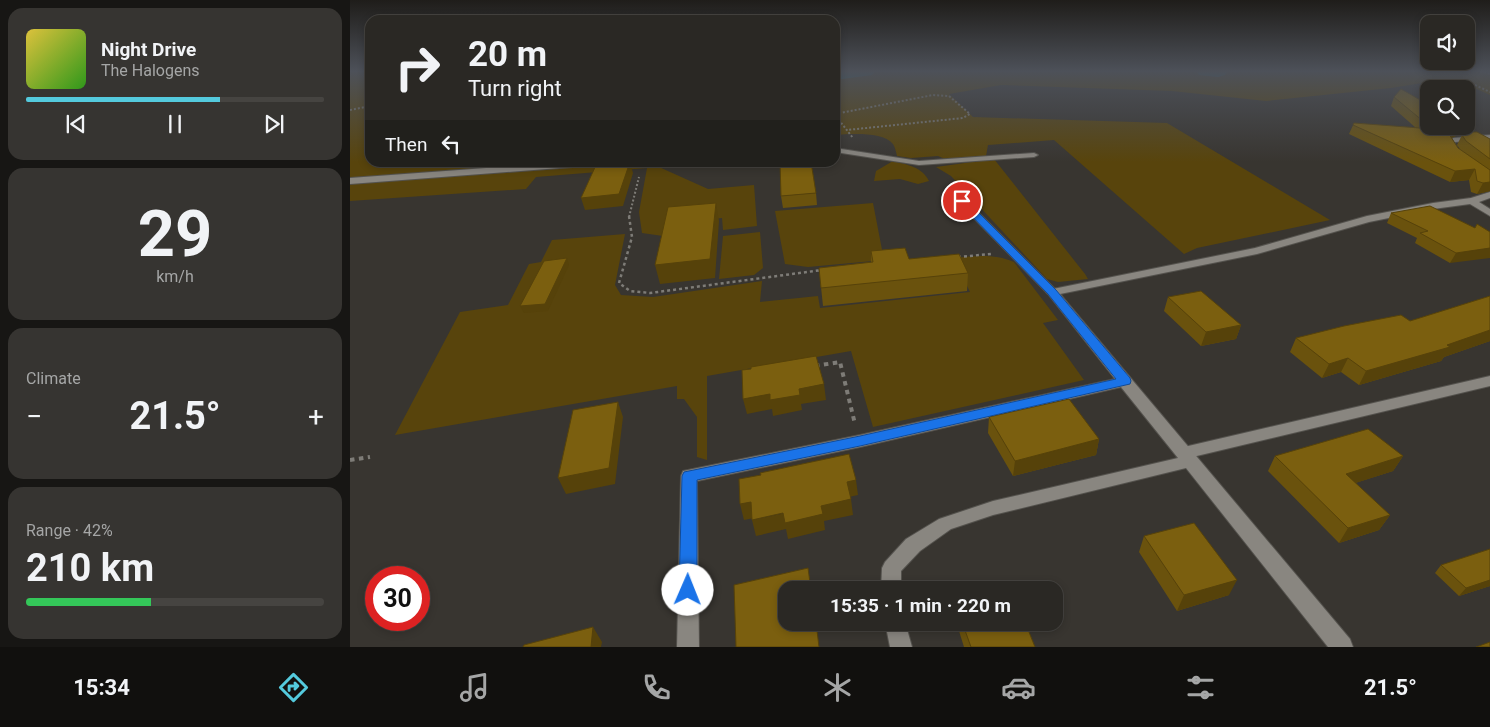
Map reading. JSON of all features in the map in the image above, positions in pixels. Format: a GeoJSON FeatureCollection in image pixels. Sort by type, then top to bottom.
{"type":"FeatureCollection","features":[{"type":"Feature","properties":{"kind":"street"},"geometry":{"type":"LineString","coordinates":[[1464,160],[1457,154],[1450,143],[1453,140],[1490,136]]}},
{"type":"Feature","properties":{"kind":"street"},"geometry":{"type":"LineString","coordinates":[[840,151],[919,163],[1034,155]]}},
{"type":"Feature","properties":{"kind":"street"},"geometry":{"type":"LineString","coordinates":[[350,181],[542,167]]}},
{"type":"Feature","properties":{"kind":"street"},"geometry":{"type":"LineString","coordinates":[[1052,292],[1257,251],[1366,219],[1490,195]]}},
{"type":"Feature","properties":{"kind":"street"},"geometry":{"type":"LineString","coordinates":[[1472,200],[1490,213]]}},
{"type":"Feature","properties":{"kind":"street"},"geometry":{"type":"LineString","coordinates":[[962,201],[1052,292],[1342,647]]}},
{"type":"Feature","properties":{"kind":"street"},"geometry":{"type":"LineString","coordinates":[[688,647],[689,476],[860,441],[1125,381]]}},
{"type":"Feature","properties":{"kind":"street"},"geometry":{"type":"LineString","coordinates":[[891,581],[892,568],[913,544],[945,524],[993,508],[1187,457],[1490,381]]}},
{"type":"Feature","properties":{"kind":"street"},"geometry":{"type":"LineString","coordinates":[[897,631],[901,647]]}},
{"type":"Feature","properties":{"kind":"path"},"geometry":{"type":"LineString","coordinates":[[840,113],[901,101]]}},
{"type":"Feature","properties":{"kind":"path"},"geometry":{"type":"LineString","coordinates":[[846,130],[963,118],[970,114],[955,101]]}},
{"type":"Feature","properties":{"kind":"path"},"geometry":{"type":"LineString","coordinates":[[350,110],[365,107]]}},
{"type":"Feature","properties":{"kind":"path"},"geometry":{"type":"LineString","coordinates":[[840,123],[854,139]]}},
{"type":"Feature","properties":{"kind":"path"},"geometry":{"type":"LineString","coordinates":[[640,177],[629,218],[632,237],[619,283],[630,291],[650,293],[828,269]]}},
{"type":"Feature","properties":{"kind":"path"},"geometry":{"type":"LineString","coordinates":[[954,257],[1012,252]]}},
{"type":"Feature","properties":{"kind":"path"},"geometry":{"type":"LineString","coordinates":[[812,367],[840,362],[860,441]]}},
{"type":"Feature","properties":{"kind":"path"},"geometry":{"type":"LineString","coordinates":[[350,460],[370,457]]}},
{"type":"Feature","properties":{"kind":"shaded area"},"geometry":{"type":"Polygon","coordinates":[[[350,101],[365,101],[365,167],[659,167],[708,189],[754,185],[757,226],[723,230],[722,218],[666,224],[663,236],[642,233],[639,212],[647,168],[536,177],[526,189],[350,201],[350,101]]]}},
{"type":"Feature","properties":{"kind":"shaded area"},"geometry":{"type":"Polygon","coordinates":[[[840,101],[957,101],[973,117],[1167,123],[1330,220],[1197,248],[1184,254],[1054,140],[988,145],[986,156],[945,159],[938,156],[911,158],[897,156],[893,144],[882,137],[874,135],[840,135],[840,101]]]}},
{"type":"Feature","properties":{"kind":"shaded area"},"geometry":{"type":"Polygon","coordinates":[[[994,159],[1088,279],[1058,282],[1047,279],[951,176],[936,167],[994,159]]]}},
{"type":"Feature","properties":{"kind":"shaded area"},"geometry":{"type":"Polygon","coordinates":[[[893,161],[909,165],[918,170],[929,181],[918,184],[900,179],[874,181],[876,171],[893,161]]]}},
{"type":"Feature","properties":{"kind":"shaded area"},"geometry":{"type":"Polygon","coordinates":[[[873,203],[884,260],[808,267],[785,264],[775,211],[873,203]]]}},
{"type":"Feature","properties":{"kind":"shaded area"},"geometry":{"type":"Polygon","coordinates":[[[760,232],[763,268],[754,275],[719,279],[723,236],[760,232]]]}},
{"type":"Feature","properties":{"kind":"shaded area"},"geometry":{"type":"Polygon","coordinates":[[[625,234],[615,285],[621,295],[653,297],[762,281],[760,302],[818,296],[820,308],[970,292],[959,269],[934,261],[985,256],[1014,262],[1058,320],[1043,323],[1084,380],[873,427],[851,351],[707,376],[707,460],[697,457],[697,417],[684,399],[677,399],[677,386],[395,435],[460,312],[508,305],[529,264],[541,262],[552,240],[625,234]]]}},
{"type":"Feature","properties":{"kind":"building"},"geometry":{"type":"Polygon","coordinates":[[[1399,101],[1420,101],[1420,119],[1399,101]]]}},
{"type":"Feature","properties":{"kind":"building"},"geometry":{"type":"Polygon","coordinates":[[[1354,123],[1420,128],[1420,135],[1450,135],[1458,148],[1490,170],[1490,182],[1483,183],[1477,181],[1475,169],[1455,171],[1353,125],[1354,123]]]}},
{"type":"Feature","properties":{"kind":"building"},"geometry":{"type":"Polygon","coordinates":[[[1475,132],[1490,139],[1490,159],[1466,141],[1462,135],[1475,135],[1475,132]]]}},
{"type":"Feature","properties":{"kind":"building"},"geometry":{"type":"Polygon","coordinates":[[[595,167],[628,167],[619,194],[581,198],[595,167]]]}},
{"type":"Feature","properties":{"kind":"building"},"geometry":{"type":"Polygon","coordinates":[[[780,167],[812,167],[816,193],[781,196],[780,167]]]}},
{"type":"Feature","properties":{"kind":"building"},"geometry":{"type":"Polygon","coordinates":[[[716,203],[710,259],[655,265],[668,207],[716,203]]]}},
{"type":"Feature","properties":{"kind":"building"},"geometry":{"type":"Polygon","coordinates":[[[1430,206],[1475,228],[1477,224],[1490,232],[1490,248],[1456,253],[1420,233],[1428,231],[1391,213],[1430,206]]]}},
{"type":"Feature","properties":{"kind":"building"},"geometry":{"type":"Polygon","coordinates":[[[905,248],[909,259],[959,254],[968,273],[821,288],[819,268],[873,262],[871,251],[905,248]]]}},
{"type":"Feature","properties":{"kind":"building"},"geometry":{"type":"Polygon","coordinates":[[[567,258],[545,304],[520,306],[544,261],[567,258]]]}},
{"type":"Feature","properties":{"kind":"building"},"geometry":{"type":"Polygon","coordinates":[[[1201,291],[1241,325],[1206,332],[1168,297],[1201,291]]]}},
{"type":"Feature","properties":{"kind":"building"},"geometry":{"type":"Polygon","coordinates":[[[1490,296],[1490,330],[1447,345],[1450,347],[1366,371],[1348,358],[1329,364],[1296,338],[1401,315],[1410,321],[1490,296]]]}},
{"type":"Feature","properties":{"kind":"building"},"geometry":{"type":"Polygon","coordinates":[[[816,356],[824,384],[799,389],[800,395],[770,400],[770,394],[743,399],[742,370],[816,356]]]}},
{"type":"Feature","properties":{"kind":"building"},"geometry":{"type":"Polygon","coordinates":[[[1069,399],[1099,439],[1015,461],[989,417],[1069,399]]]}},
{"type":"Feature","properties":{"kind":"building"},"geometry":{"type":"Polygon","coordinates":[[[618,402],[609,468],[558,478],[573,410],[618,402]]]}},
{"type":"Feature","properties":{"kind":"building"},"geometry":{"type":"Polygon","coordinates":[[[1368,429],[1403,456],[1346,474],[1390,515],[1348,528],[1275,456],[1368,429]]]}},
{"type":"Feature","properties":{"kind":"building"},"geometry":{"type":"Polygon","coordinates":[[[849,454],[856,480],[847,482],[851,499],[821,506],[823,514],[785,523],[783,513],[752,520],[751,502],[740,504],[739,479],[849,454]]]}},
{"type":"Feature","properties":{"kind":"building"},"geometry":{"type":"Polygon","coordinates":[[[1194,523],[1237,580],[1184,595],[1144,536],[1194,523]]]}},
{"type":"Feature","properties":{"kind":"building"},"geometry":{"type":"Polygon","coordinates":[[[1490,549],[1490,580],[1466,588],[1441,565],[1490,549]]]}},
{"type":"Feature","properties":{"kind":"building"},"geometry":{"type":"Polygon","coordinates":[[[808,568],[810,581],[778,581],[778,631],[817,631],[819,647],[736,647],[734,585],[808,568]]]}},
{"type":"Feature","properties":{"kind":"building"},"geometry":{"type":"Polygon","coordinates":[[[593,627],[591,647],[523,647],[524,645],[593,627]]]}},
{"type":"Feature","properties":{"kind":"building"},"geometry":{"type":"Polygon","coordinates":[[[965,631],[1029,631],[1035,647],[971,647],[965,631]]]}},
{"type":"Feature","properties":{"kind":"building"},"geometry":{"type":"Polygon","coordinates":[[[1490,642],[1490,647],[1476,647],[1490,642]]]}},
{"type":"Feature","properties":{"kind":"route"},"geometry":{"type":"LineString","coordinates":[[688,590],[689,476],[860,441],[1125,381],[1052,292],[962,201]]}}]}
